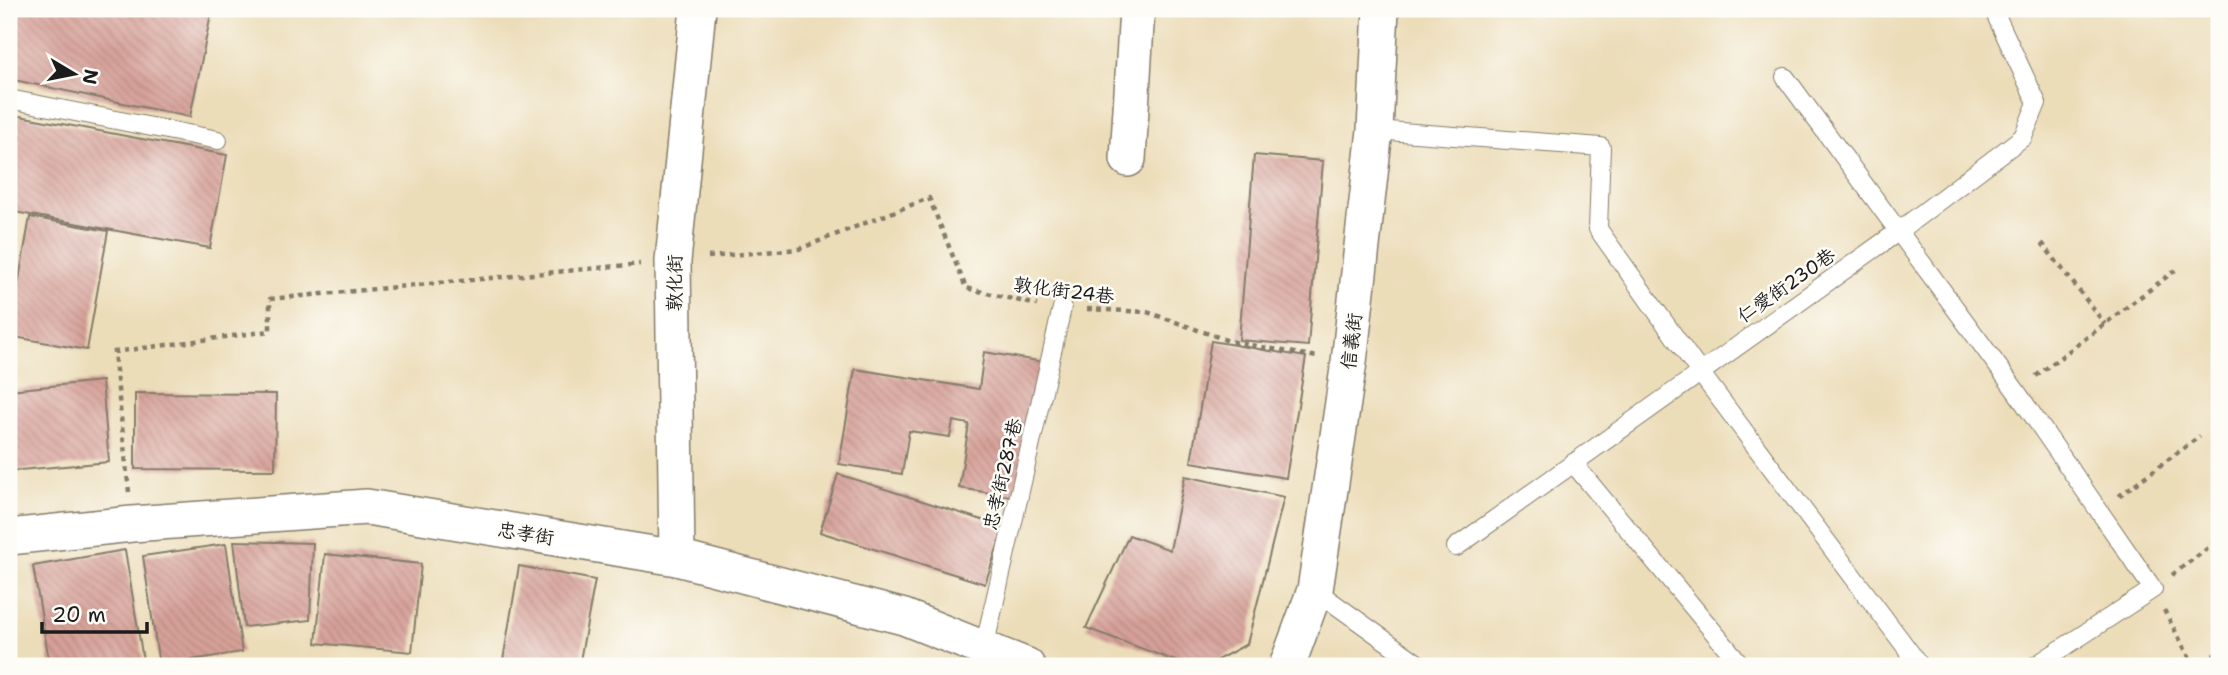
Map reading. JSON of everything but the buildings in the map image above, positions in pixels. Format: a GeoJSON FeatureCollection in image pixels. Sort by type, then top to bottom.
{"type":"FeatureCollection","features":[{"type":"Feature","properties":{"kind":"street","name":"敦化街"},"geometry":{"type":"LineString","coordinates":[[677,558],[673,261],[698,9]]}},
{"type":"Feature","properties":{"kind":"street"},"geometry":{"type":"LineString","coordinates":[[1128,159],[1137,9]]}},
{"type":"Feature","properties":{"kind":"street","name":"信義街"},"geometry":{"type":"LineString","coordinates":[[1287,666],[1315,590],[1349,362],[1375,130],[1381,9]]}},
{"type":"Feature","properties":{"kind":"street","name":"忠孝街"},"geometry":{"type":"LineString","coordinates":[[9,537],[132,524],[367,507],[677,558],[904,617],[1027,666]]}},
{"type":"Feature","properties":{"kind":"lane","name":"仁愛街230巷"},"geometry":{"type":"LineString","coordinates":[[1456,547],[1699,371],[1899,231],[2023,137],[2037,103],[1993,9]]}},
{"type":"Feature","properties":{"kind":"lane"},"geometry":{"type":"LineString","coordinates":[[1785,77],[2016,391],[2153,589],[2035,666]]}},
{"type":"Feature","properties":{"kind":"lane"},"geometry":{"type":"LineString","coordinates":[[9,99],[218,140]]}},
{"type":"Feature","properties":{"kind":"lane"},"geometry":{"type":"LineString","coordinates":[[1375,130],[1601,147],[1598,229],[1699,371],[1920,666]]}},
{"type":"Feature","properties":{"kind":"lane","name":"忠孝街287巷"},"geometry":{"type":"LineString","coordinates":[[984,648],[1062,308]]}},
{"type":"Feature","properties":{"kind":"lane"},"geometry":{"type":"LineString","coordinates":[[1573,463],[1741,665]]}},
{"type":"Feature","properties":{"kind":"lane"},"geometry":{"type":"LineString","coordinates":[[1315,590],[1421,666]]}},
{"type":"Feature","properties":{"kind":"path","name":"敦化街24巷"},"geometry":{"type":"LineString","coordinates":[[132,524],[114,352],[270,331],[270,299],[799,249],[929,198],[966,288],[1027,304],[1147,312],[1229,341],[1349,362]]}},
{"type":"Feature","properties":{"kind":"path"},"geometry":{"type":"LineString","coordinates":[[2042,243],[2105,324]]}},
{"type":"Feature","properties":{"kind":"path"},"geometry":{"type":"LineString","coordinates":[[2016,391],[2177,270]]}},
{"type":"Feature","properties":{"kind":"path"},"geometry":{"type":"LineString","coordinates":[[2099,512],[2200,436]]}},
{"type":"Feature","properties":{"kind":"path"},"geometry":{"type":"LineString","coordinates":[[2219,540],[2153,589],[2195,666],[2219,652]]}}]}
